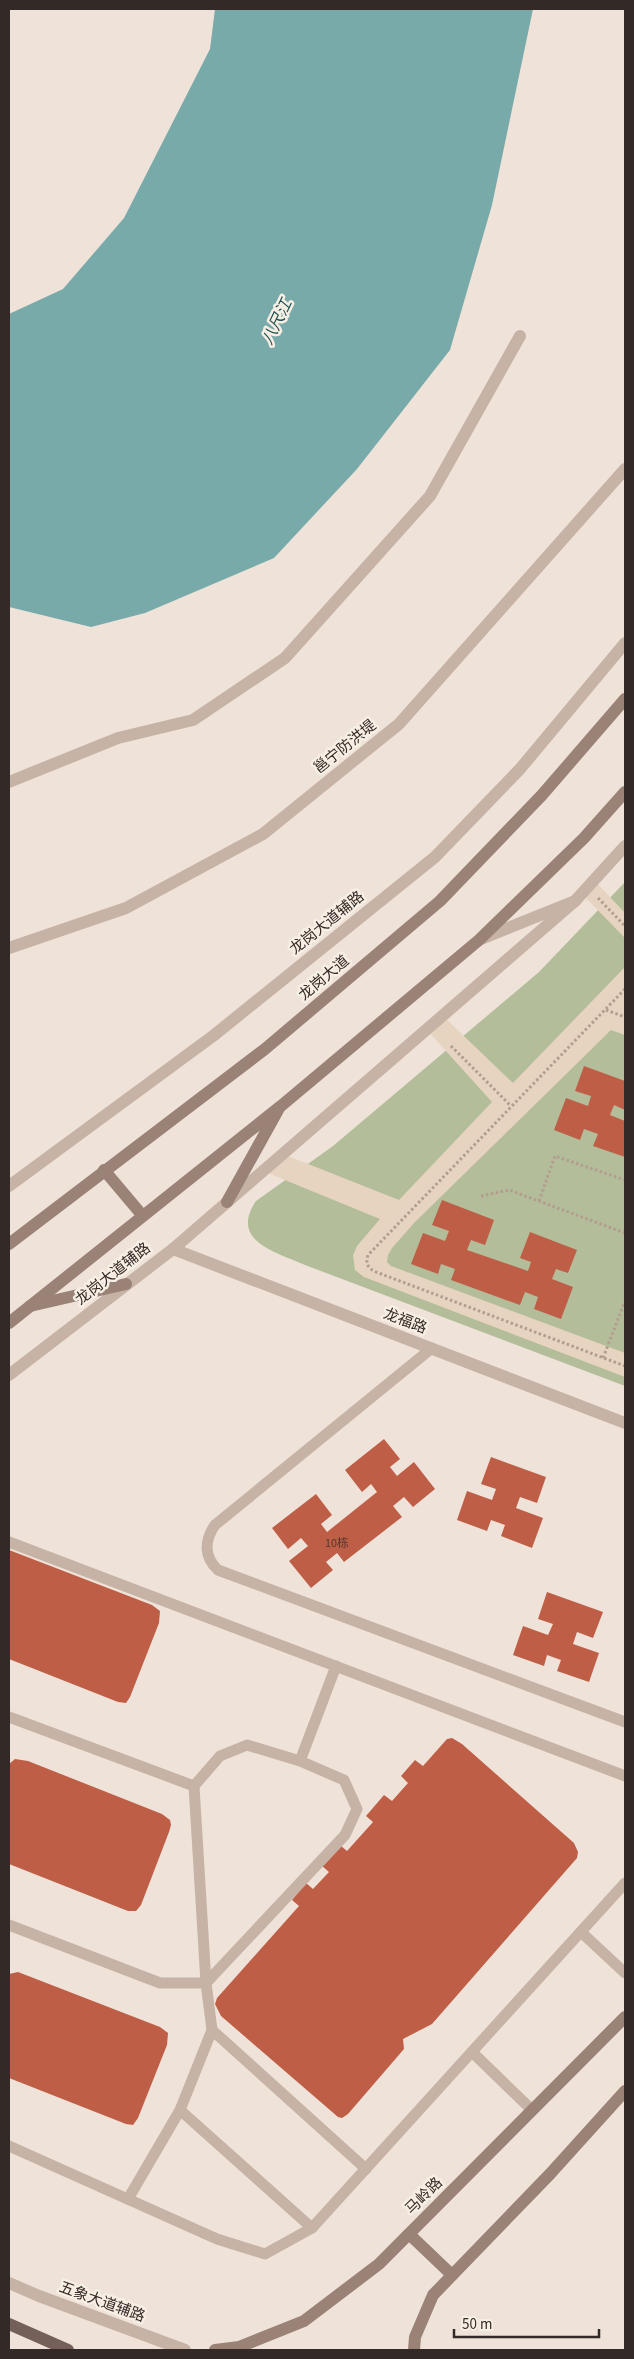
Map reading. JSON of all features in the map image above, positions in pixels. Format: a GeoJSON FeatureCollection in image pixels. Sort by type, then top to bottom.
{"type":"FeatureCollection","features":[{"type":"Feature","properties":{"kind":"main road","name":"龙岗大道"},"geometry":{"type":"LineString","coordinates":[[9,1244],[104,1170],[266,1049],[440,901],[542,795],[625,699]]}},
{"type":"Feature","properties":{"kind":"main road"},"geometry":{"type":"LineString","coordinates":[[9,1323],[281,1106],[478,940],[584,838],[625,792]]}},
{"type":"Feature","properties":{"kind":"main road"},"geometry":{"type":"LineString","coordinates":[[227,1202],[281,1106]]}},
{"type":"Feature","properties":{"kind":"main road"},"geometry":{"type":"LineString","coordinates":[[104,1170],[142,1215]]}},
{"type":"Feature","properties":{"kind":"main road"},"geometry":{"type":"LineString","coordinates":[[9,1234],[27,1230]]}},
{"type":"Feature","properties":{"kind":"main road"},"geometry":{"type":"LineString","coordinates":[[28,1307],[126,1284]]}},
{"type":"Feature","properties":{"kind":"main road","name":"马岭路"},"geometry":{"type":"LineString","coordinates":[[215,2350],[239,2347],[304,2321],[379,2264],[625,2017]]}},
{"type":"Feature","properties":{"kind":"main road"},"geometry":{"type":"LineString","coordinates":[[414,2350],[415,2337],[433,2295],[625,2092]]}},
{"type":"Feature","properties":{"kind":"main road"},"geometry":{"type":"LineString","coordinates":[[409,2234],[452,2275]]}},
{"type":"Feature","properties":{"kind":"main road"},"geometry":{"type":"LineString","coordinates":[[9,2324],[68,2350]]}},
{"type":"Feature","properties":{"kind":"street"},"geometry":{"type":"LineString","coordinates":[[9,782],[118,738],[193,720],[285,658],[430,496],[520,336]]}},
{"type":"Feature","properties":{"kind":"street","name":"邕宁防洪堤"},"geometry":{"type":"LineString","coordinates":[[9,948],[126,908],[263,834],[399,724],[625,469]]}},
{"type":"Feature","properties":{"kind":"street","name":"龙岗大道辅路"},"geometry":{"type":"LineString","coordinates":[[9,1186],[213,1036],[435,857],[520,769],[625,643]]}},
{"type":"Feature","properties":{"kind":"street","name":"龙岗大道辅路"},"geometry":{"type":"LineString","coordinates":[[9,1375],[173,1249],[575,901],[625,846]]}},
{"type":"Feature","properties":{"kind":"street","name":"龙岗大道辅路"},"geometry":{"type":"LineString","coordinates":[[478,940],[575,901]]}},
{"type":"Feature","properties":{"kind":"street","name":"龙福路"},"geometry":{"type":"LineString","coordinates":[[173,1249],[625,1423]]}},
{"type":"Feature","properties":{"kind":"street","name":"五象大道辅路"},"geometry":{"type":"LineString","coordinates":[[9,2283],[185,2350]]}},
{"type":"Feature","properties":{"kind":"lane"},"geometry":{"type":"LineString","coordinates":[[432,1348],[215,1525],[211,1531],[206,1551],[210,1562],[218,1570],[625,1722]]}},
{"type":"Feature","properties":{"kind":"lane"},"geometry":{"type":"LineString","coordinates":[[9,1542],[625,1776]]}},
{"type":"Feature","properties":{"kind":"lane"},"geometry":{"type":"LineString","coordinates":[[300,1761],[336,1666]]}},
{"type":"Feature","properties":{"kind":"lane"},"geometry":{"type":"LineString","coordinates":[[9,1717],[194,1786]]}},
{"type":"Feature","properties":{"kind":"lane"},"geometry":{"type":"LineString","coordinates":[[9,1925],[160,1983],[206,1983],[346,1835],[357,1809],[344,1780],[300,1761],[246,1745],[220,1756],[194,1786],[206,1983],[212,2030],[180,2110],[128,2199]]}},
{"type":"Feature","properties":{"kind":"lane"},"geometry":{"type":"LineString","coordinates":[[9,2146],[217,2239],[265,2254],[312,2228],[625,1883]]}},
{"type":"Feature","properties":{"kind":"lane"},"geometry":{"type":"LineString","coordinates":[[580,1932],[625,1973]]}},
{"type":"Feature","properties":{"kind":"lane"},"geometry":{"type":"LineString","coordinates":[[212,2030],[366,2169]]}},
{"type":"Feature","properties":{"kind":"lane"},"geometry":{"type":"LineString","coordinates":[[472,2052],[532,2110]]}},
{"type":"Feature","properties":{"kind":"lane"},"geometry":{"type":"LineString","coordinates":[[180,2110],[312,2228]]}},
{"type":"Feature","properties":{"kind":"path"},"geometry":{"type":"LineString","coordinates":[[588,887],[625,926]]}},
{"type":"Feature","properties":{"kind":"path"},"geometry":{"type":"LineString","coordinates":[[625,990],[368,1255],[366,1262],[369,1268],[376,1272],[625,1366]]}},
{"type":"Feature","properties":{"kind":"path"},"geometry":{"type":"LineString","coordinates":[[606,1010],[625,1017]]}},
{"type":"Feature","properties":{"kind":"path"},"geometry":{"type":"LineString","coordinates":[[451,1046],[511,1106]]}},
{"type":"Feature","properties":{"kind":"path"},"geometry":{"type":"LineString","coordinates":[[538,1201],[555,1156],[625,1180]]}},
{"type":"Feature","properties":{"kind":"path"},"geometry":{"type":"LineString","coordinates":[[481,1196],[509,1190],[625,1233]]}},
{"type":"Feature","properties":{"kind":"path"},"geometry":{"type":"LineString","coordinates":[[603,1358],[625,1301]]}},
{"type":"Feature","properties":{"kind":"green space"},"geometry":{"type":"Polygon","coordinates":[[[625,882],[625,1386],[305,1265],[270,1250],[252,1235],[248,1226],[249,1215],[256,1201],[333,1146],[539,972],[625,882]]]}},
{"type":"Feature","properties":{"kind":"shaded area"},"geometry":{"type":"Polygon","coordinates":[[[594,880],[625,913],[625,938],[582,894],[594,880]]]}},
{"type":"Feature","properties":{"kind":"shaded area"},"geometry":{"type":"Polygon","coordinates":[[[625,967],[625,1035],[611,1030],[415,1222],[392,1248],[387,1262],[391,1266],[625,1353],[625,1377],[364,1277],[355,1270],[353,1255],[357,1246],[380,1219],[263,1171],[283,1154],[399,1200],[492,1102],[426,1029],[442,1015],[513,1083],[625,967]]]}},
{"type":"Feature","properties":{"kind":"water","name":"八尺江"},"geometry":{"type":"Polygon","coordinates":[[[215,9],[533,9],[492,205],[450,350],[357,469],[274,558],[145,613],[91,627],[9,607],[9,314],[63,289],[124,218],[210,49],[215,9]]]}},
{"type":"Feature","properties":{"kind":"building"},"geometry":{"type":"Polygon","coordinates":[[[584,1066],[625,1081],[625,1110],[614,1105],[610,1115],[625,1121],[625,1157],[593,1146],[598,1134],[584,1129],[580,1140],[554,1130],[566,1098],[588,1106],[591,1096],[575,1091],[584,1066]]]}},
{"type":"Feature","properties":{"kind":"building"},"geometry":{"type":"Polygon","coordinates":[[[442,1200],[494,1220],[485,1245],[471,1240],[467,1250],[528,1271],[531,1262],[520,1258],[530,1232],[577,1250],[568,1273],[556,1269],[552,1279],[573,1287],[561,1319],[534,1309],[538,1297],[525,1292],[520,1305],[451,1280],[455,1269],[441,1264],[438,1274],[411,1264],[423,1233],[445,1241],[449,1231],[432,1225],[442,1200]]]}},
{"type":"Feature","properties":{"kind":"building"},"geometry":{"type":"Polygon","coordinates":[[[384,1439],[400,1459],[390,1467],[397,1476],[414,1462],[435,1489],[413,1507],[404,1497],[393,1506],[402,1517],[344,1562],[337,1553],[326,1562],[333,1570],[311,1588],[289,1561],[308,1546],[301,1538],[288,1549],[272,1528],[316,1494],[332,1515],[321,1524],[327,1532],[377,1492],[371,1484],[362,1492],[345,1470],[384,1439]]]}},
{"type":"Feature","properties":{"kind":"building"},"geometry":{"type":"Polygon","coordinates":[[[491,1457],[546,1477],[537,1503],[520,1497],[516,1508],[543,1518],[532,1548],[501,1536],[505,1525],[491,1520],[487,1531],[457,1520],[467,1491],[492,1500],[496,1489],[481,1484],[491,1457]]]}},
{"type":"Feature","properties":{"kind":"building"},"geometry":{"type":"Polygon","coordinates":[[[9,1550],[152,1605],[160,1611],[159,1623],[126,1703],[118,1702],[9,1659],[9,1550]]]}},
{"type":"Feature","properties":{"kind":"building"},"geometry":{"type":"Polygon","coordinates":[[[547,1592],[603,1612],[593,1638],[577,1632],[573,1644],[599,1653],[589,1682],[557,1671],[561,1660],[547,1655],[544,1666],[513,1655],[523,1626],[548,1635],[553,1624],[538,1619],[547,1592]]]}},
{"type":"Feature","properties":{"kind":"building"},"geometry":{"type":"Polygon","coordinates":[[[452,1738],[462,1744],[574,1843],[578,1852],[577,1858],[432,2024],[403,2039],[404,2049],[348,2114],[342,2118],[338,2117],[221,2016],[215,2004],[217,1998],[299,1906],[292,1900],[306,1883],[313,1889],[329,1872],[322,1866],[340,1845],[347,1851],[373,1822],[366,1816],[384,1795],[392,1801],[408,1783],[401,1776],[415,1760],[423,1766],[447,1739],[452,1738]]]}},
{"type":"Feature","properties":{"kind":"building"},"geometry":{"type":"Polygon","coordinates":[[[15,1759],[28,1761],[162,1814],[170,1820],[169,1832],[141,1905],[136,1911],[128,1911],[9,1864],[9,1764],[15,1759]]]}},
{"type":"Feature","properties":{"kind":"building"},"geometry":{"type":"Polygon","coordinates":[[[18,1972],[160,2027],[168,2033],[167,2045],[138,2118],[133,2125],[126,2124],[9,2078],[9,1974],[18,1972]]]}}]}
